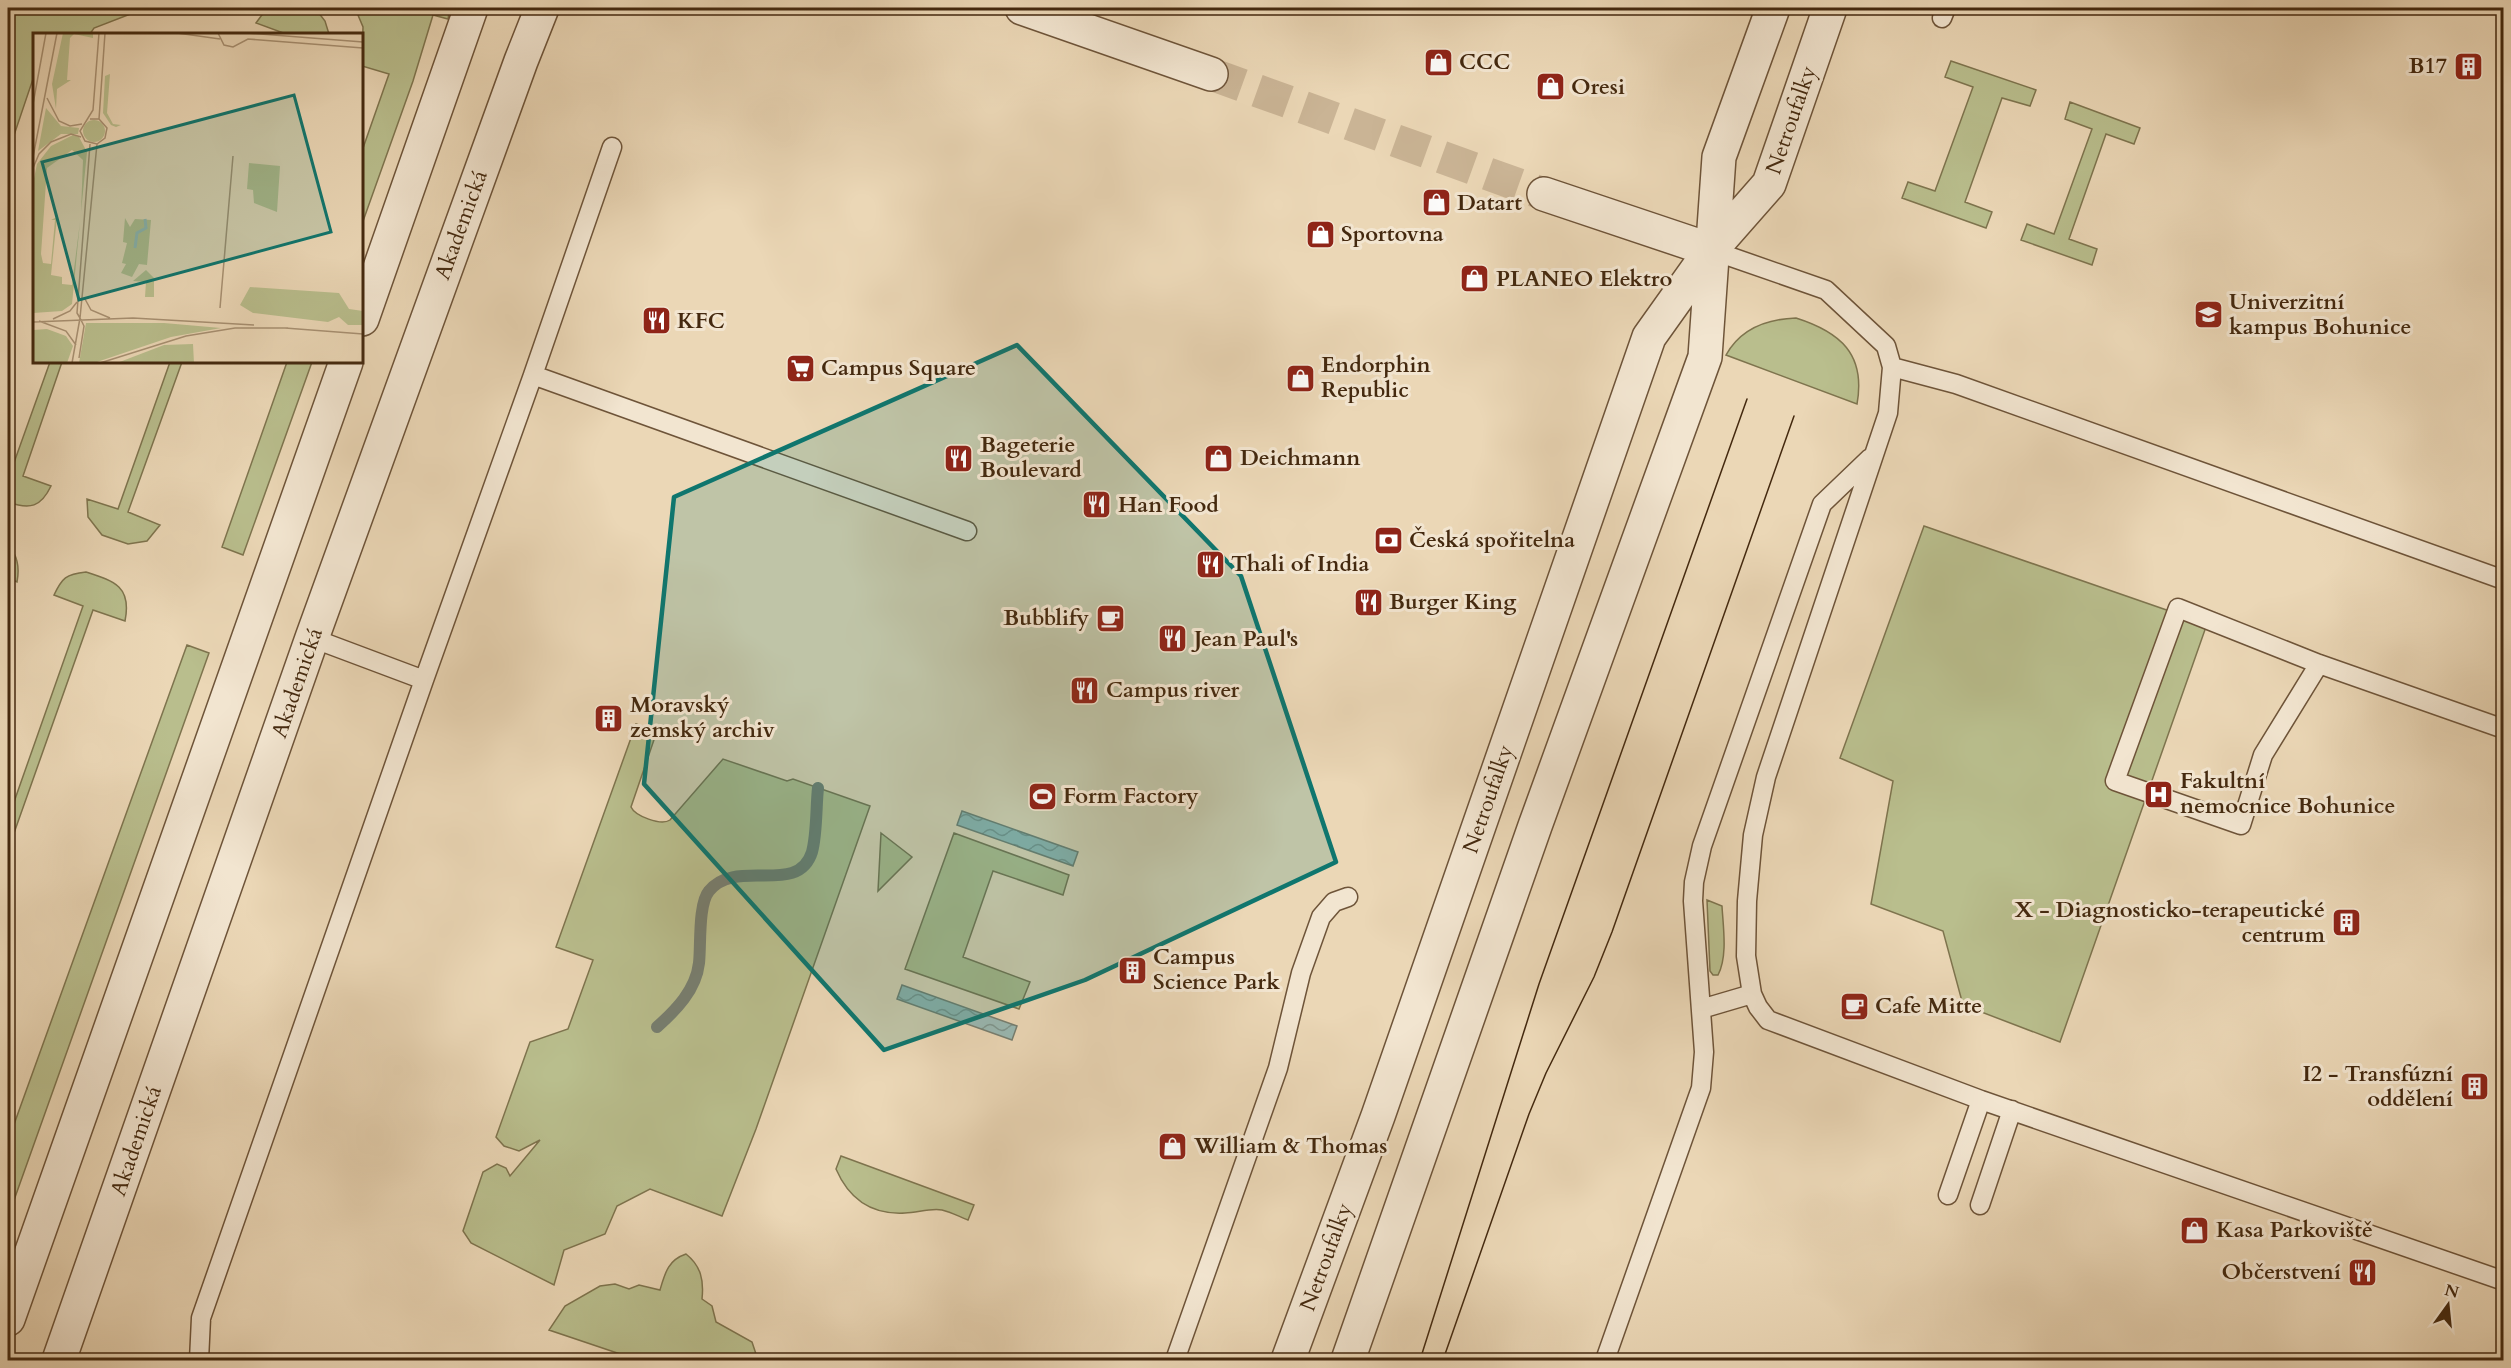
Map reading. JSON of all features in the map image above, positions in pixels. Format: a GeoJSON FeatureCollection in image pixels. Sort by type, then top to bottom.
{"type":"FeatureCollection","features":[{"type":"Feature","properties":{"kind":"street"},"geometry":{"type":"LineString","coordinates":[[363,316],[471,8]]}},
{"type":"Feature","properties":{"kind":"street","name":"Akademická"},"geometry":{"type":"LineString","coordinates":[[60,1360],[312,638],[542,8]]}},
{"type":"Feature","properties":{"kind":"street"},"geometry":{"type":"LineString","coordinates":[[1022,8],[1210,74]]}},
{"type":"Feature","properties":{"kind":"street"},"geometry":{"type":"LineString","coordinates":[[1348,1360],[1535,826],[1705,357],[1719,157],[1773,8]]}},
{"type":"Feature","properties":{"kind":"street","name":"Netroufalky"},"geometry":{"type":"LineString","coordinates":[[1288,1360],[1378,1116],[1649,337],[1711,250],[1769,184],[1830,8]]}},
{"type":"Feature","properties":{"kind":"street"},"geometry":{"type":"LineString","coordinates":[[1544,194],[1711,250]]}},
{"type":"Feature","properties":{"kind":"street"},"geometry":{"type":"LineString","coordinates":[[8,1319],[346,363]]}},
{"type":"Feature","properties":{"kind":"lane"},"geometry":{"type":"LineString","coordinates":[[199,1360],[201,1318],[612,147]]}},
{"type":"Feature","properties":{"kind":"lane"},"geometry":{"type":"LineString","coordinates":[[1711,250],[1826,290],[1886,346],[1892,367],[1888,413],[1766,777],[1753,835],[1747,923],[1747,965],[1752,994],[1758,1007],[1768,1020],[1981,1100],[2504,1281]]}},
{"type":"Feature","properties":{"kind":"lane"},"geometry":{"type":"LineString","coordinates":[[1892,367],[1956,384],[2504,580]]}},
{"type":"Feature","properties":{"kind":"lane"},"geometry":{"type":"LineString","coordinates":[[533,375],[967,531]]}},
{"type":"Feature","properties":{"kind":"lane"},"geometry":{"type":"LineString","coordinates":[[1605,1360],[1701,1088],[1704,1052],[1693,901],[1694,882],[1702,846],[1822,504],[1873,455]]}},
{"type":"Feature","properties":{"kind":"lane"},"geometry":{"type":"LineString","coordinates":[[2319,664],[2263,755],[2241,825],[2115,782],[2178,608],[2319,664],[2504,729]]}},
{"type":"Feature","properties":{"kind":"lane"},"geometry":{"type":"LineString","coordinates":[[312,638],[424,680]]}},
{"type":"Feature","properties":{"kind":"lane"},"geometry":{"type":"LineString","coordinates":[[1175,1360],[1278,1068],[1301,973],[1321,917],[1334,902],[1348,897]]}},
{"type":"Feature","properties":{"kind":"lane"},"geometry":{"type":"LineString","coordinates":[[1701,1009],[1752,994]]}},
{"type":"Feature","properties":{"kind":"lane"},"geometry":{"type":"LineString","coordinates":[[1948,1195],[1981,1100]]}},
{"type":"Feature","properties":{"kind":"lane"},"geometry":{"type":"LineString","coordinates":[[1980,1205],[2012,1110]]}},
{"type":"Feature","properties":{"kind":"highlighted area"},"geometry":{"type":"Polygon","coordinates":[[[1017,345],[1241,576],[1336,862],[1085,980],[884,1050],[644,784],[674,497],[1017,345]]]}},
{"type":"Feature","properties":{"kind":"green space"},"geometry":{"type":"Polygon","coordinates":[[[8,8],[146,8],[94,28],[91,33],[33,33],[33,79],[8,153],[8,8]]]}},
{"type":"Feature","properties":{"kind":"green space"},"geometry":{"type":"Polygon","coordinates":[[[267,8],[315,8],[325,21],[329,33],[283,33],[256,23],[267,8]]]}},
{"type":"Feature","properties":{"kind":"green space"},"geometry":{"type":"Polygon","coordinates":[[[355,8],[450,8],[448,19],[433,15],[413,81],[363,221],[363,148],[389,74],[363,66],[363,27],[355,8]]]}},
{"type":"Feature","properties":{"kind":"green space"},"geometry":{"type":"Polygon","coordinates":[[[1951,61],[2036,90],[2030,106],[2002,98],[1965,202],[1992,212],[1986,228],[1902,198],[1908,182],[1935,191],[1973,87],[1945,77],[1951,61]]]}},
{"type":"Feature","properties":{"kind":"green space"},"geometry":{"type":"Polygon","coordinates":[[[2070,102],[2140,128],[2134,144],[2106,134],[2069,239],[2097,249],[2092,265],[2021,240],[2027,224],[2054,234],[2092,129],[2065,119],[2070,102]]]}},
{"type":"Feature","properties":{"kind":"green space"},"geometry":{"type":"Polygon","coordinates":[[[1796,318],[1825,330],[1846,348],[1857,371],[1859,387],[1857,404],[1726,355],[1739,338],[1756,327],[1775,320],[1796,318]]]}},
{"type":"Feature","properties":{"kind":"green space"},"geometry":{"type":"Polygon","coordinates":[[[50,363],[62,363],[23,476],[51,486],[43,498],[34,505],[23,506],[8,502],[8,471],[11,471],[50,363]]]}},
{"type":"Feature","properties":{"kind":"green space"},"geometry":{"type":"Polygon","coordinates":[[[170,363],[182,363],[128,512],[160,525],[147,541],[128,544],[102,535],[88,517],[87,499],[118,509],[170,363]]]}},
{"type":"Feature","properties":{"kind":"green space"},"geometry":{"type":"Polygon","coordinates":[[[287,363],[312,363],[243,555],[222,547],[287,363]]]}},
{"type":"Feature","properties":{"kind":"green space"},"geometry":{"type":"Polygon","coordinates":[[[1924,526],[2207,624],[2060,1042],[1963,1005],[1943,931],[1871,904],[1893,781],[1840,758],[1924,526]]]}},
{"type":"Feature","properties":{"kind":"green space"},"geometry":{"type":"Polygon","coordinates":[[[8,543],[17,561],[17,582],[8,578],[8,543]]]}},
{"type":"Feature","properties":{"kind":"green space"},"geometry":{"type":"Polygon","coordinates":[[[86,572],[112,582],[123,592],[126,600],[125,621],[93,610],[8,850],[8,819],[83,606],[54,595],[66,578],[86,572]]]}},
{"type":"Feature","properties":{"kind":"green space"},"geometry":{"type":"Polygon","coordinates":[[[187,645],[209,653],[8,1217],[8,1141],[187,645]]]}},
{"type":"Feature","properties":{"kind":"green space"},"geometry":{"type":"Polygon","coordinates":[[[636,724],[657,731],[631,807],[638,814],[649,819],[661,822],[670,820],[723,759],[787,781],[793,779],[870,806],[756,1129],[722,1216],[650,1189],[617,1206],[605,1234],[564,1250],[554,1285],[471,1243],[463,1231],[483,1172],[497,1164],[506,1168],[510,1176],[540,1140],[519,1151],[504,1146],[496,1137],[530,1042],[568,1029],[593,960],[556,947],[636,724]]]}},
{"type":"Feature","properties":{"kind":"green space"},"geometry":{"type":"Polygon","coordinates":[[[881,833],[912,857],[878,891],[881,833]]]}},
{"type":"Feature","properties":{"kind":"green space"},"geometry":{"type":"Polygon","coordinates":[[[954,833],[1069,875],[1063,895],[993,871],[963,957],[1030,982],[1019,1009],[905,969],[954,833]]]}},
{"type":"Feature","properties":{"kind":"green space"},"geometry":{"type":"Polygon","coordinates":[[[1707,900],[1722,906],[1724,950],[1718,975],[1713,975],[1710,971],[1707,900]]]}},
{"type":"Feature","properties":{"kind":"green space"},"geometry":{"type":"Polygon","coordinates":[[[841,1156],[974,1205],[968,1220],[942,1210],[893,1213],[872,1208],[855,1197],[841,1180],[836,1169],[841,1156]]]}},
{"type":"Feature","properties":{"kind":"green space"},"geometry":{"type":"Polygon","coordinates":[[[686,1254],[698,1269],[702,1280],[702,1299],[712,1306],[716,1322],[752,1342],[758,1360],[638,1360],[549,1330],[565,1306],[600,1286],[615,1284],[629,1289],[639,1285],[660,1290],[671,1264],[686,1254]]]}},
{"type":"Feature","properties":{"kind":"water"},"geometry":{"type":"Polygon","coordinates":[[[962,811],[1078,852],[1073,866],[957,825],[962,811]]]}},
{"type":"Feature","properties":{"kind":"water"},"geometry":{"type":"Polygon","coordinates":[[[902,985],[1017,1026],[1012,1040],[897,999],[902,985]]]}},
{"type":"Feature","properties":{"kind":"waterway"},"geometry":{"type":"LineString","coordinates":[[657,1027],[678,1006],[694,982],[699,963],[703,905],[709,891],[721,881],[735,877],[780,875],[794,872],[805,865],[814,845],[818,788]]}},
{"type":"Feature","properties":{"kind":"tunnel"},"geometry":{"type":"LineString","coordinates":[[1211,74],[1544,194]]}},
{"type":"Feature","properties":{"kind":"tram line"},"geometry":{"type":"LineString","coordinates":[[1420,1360],[1539,984],[1747,399]]}},
{"type":"Feature","properties":{"kind":"tram line"},"geometry":{"type":"LineString","coordinates":[[1443,1360],[1529,1114],[1546,1073],[1594,977],[1612,932],[1794,416]]}},
{"type":"Feature","properties":{"kind":"place","name":"CCC"},"geometry":{"type":"Point","coordinates":[1438,62]}},
{"type":"Feature","properties":{"kind":"place","name":"B17"},"geometry":{"type":"Point","coordinates":[2468,66]}},
{"type":"Feature","properties":{"kind":"place","name":"Oresi"},"geometry":{"type":"Point","coordinates":[1550,87]}},
{"type":"Feature","properties":{"kind":"place","name":"Datart"},"geometry":{"type":"Point","coordinates":[1436,203]}},
{"type":"Feature","properties":{"kind":"place","name":"Sportovna"},"geometry":{"type":"Point","coordinates":[1320,234]}},
{"type":"Feature","properties":{"kind":"place","name":"PLANEO Elektro"},"geometry":{"type":"Point","coordinates":[1475,279]}},
{"type":"Feature","properties":{"kind":"place","name":"Univerzitní kampus Bohunice"},"geometry":{"type":"Point","coordinates":[2208,315]}},
{"type":"Feature","properties":{"kind":"place","name":"KFC"},"geometry":{"type":"Point","coordinates":[656,321]}},
{"type":"Feature","properties":{"kind":"place","name":"Campus Square"},"geometry":{"type":"Point","coordinates":[800,368]}},
{"type":"Feature","properties":{"kind":"place","name":"Endorphin Republic"},"geometry":{"type":"Point","coordinates":[1300,378]}},
{"type":"Feature","properties":{"kind":"place","name":"Bageterie Boulevard"},"geometry":{"type":"Point","coordinates":[959,458]}},
{"type":"Feature","properties":{"kind":"place","name":"Deichmann"},"geometry":{"type":"Point","coordinates":[1219,458]}},
{"type":"Feature","properties":{"kind":"place","name":"Han Food"},"geometry":{"type":"Point","coordinates":[1097,505]}},
{"type":"Feature","properties":{"kind":"place","name":"Česká spořitelna"},"geometry":{"type":"Point","coordinates":[1388,540]}},
{"type":"Feature","properties":{"kind":"place","name":"Thali of India"},"geometry":{"type":"Point","coordinates":[1210,564]}},
{"type":"Feature","properties":{"kind":"place","name":"Burger King"},"geometry":{"type":"Point","coordinates":[1368,602]}},
{"type":"Feature","properties":{"kind":"place","name":"Bubblify"},"geometry":{"type":"Point","coordinates":[1110,618]}},
{"type":"Feature","properties":{"kind":"place","name":"Jean Paul's"},"geometry":{"type":"Point","coordinates":[1173,639]}},
{"type":"Feature","properties":{"kind":"place","name":"Campus river"},"geometry":{"type":"Point","coordinates":[1085,690]}},
{"type":"Feature","properties":{"kind":"place","name":"Moravský zemský archiv"},"geometry":{"type":"Point","coordinates":[609,718]}},
{"type":"Feature","properties":{"kind":"place","name":"Fakultní nemocnice Bohunice"},"geometry":{"type":"Point","coordinates":[2159,794]}},
{"type":"Feature","properties":{"kind":"place","name":"Form Factory"},"geometry":{"type":"Point","coordinates":[1042,796]}},
{"type":"Feature","properties":{"kind":"place","name":"X - Diagnosticko-terapeutické centrum"},"geometry":{"type":"Point","coordinates":[2346,923]}},
{"type":"Feature","properties":{"kind":"place","name":"Campus Science Park"},"geometry":{"type":"Point","coordinates":[1132,970]}},
{"type":"Feature","properties":{"kind":"place","name":"Cafe Mitte"},"geometry":{"type":"Point","coordinates":[1854,1006]}},
{"type":"Feature","properties":{"kind":"place","name":"I2 - Transfúzní oddělení"},"geometry":{"type":"Point","coordinates":[2474,1087]}},
{"type":"Feature","properties":{"kind":"place","name":"William & Thomas"},"geometry":{"type":"Point","coordinates":[1173,1146]}},
{"type":"Feature","properties":{"kind":"place","name":"Kasa Parkoviště"},"geometry":{"type":"Point","coordinates":[2195,1230]}},
{"type":"Feature","properties":{"kind":"place","name":"Občerstvení"},"geometry":{"type":"Point","coordinates":[2362,1272]}}]}
